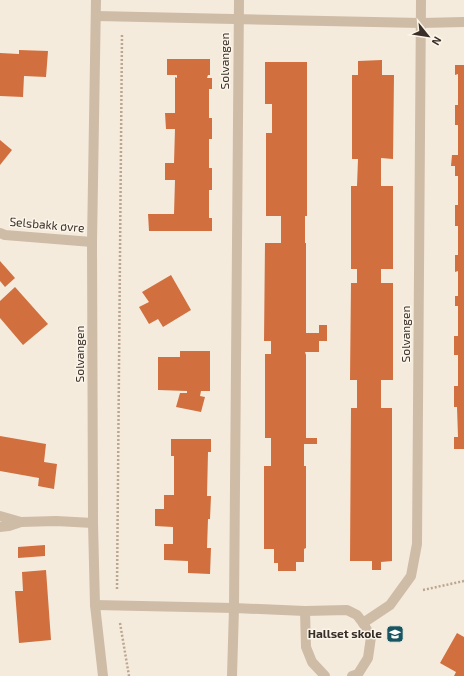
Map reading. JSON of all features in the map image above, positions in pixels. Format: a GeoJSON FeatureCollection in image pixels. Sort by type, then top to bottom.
{"type":"FeatureCollection","features":[{"type":"Feature","properties":{"kind":"street","name":"Solvangen"},"geometry":{"type":"LineString","coordinates":[[96,0],[92,242],[93,523],[94,605],[103,676]]}},
{"type":"Feature","properties":{"kind":"street","name":"Solvangen"},"geometry":{"type":"LineString","coordinates":[[232,676],[234,608],[239,0]]}},
{"type":"Feature","properties":{"kind":"street","name":"Solvangen"},"geometry":{"type":"LineString","coordinates":[[363,623],[390,605],[411,576],[417,544],[421,0]]}},
{"type":"Feature","properties":{"kind":"street","name":"Solvangen"},"geometry":{"type":"LineString","coordinates":[[96,16],[421,23],[464,22]]}},
{"type":"Feature","properties":{"kind":"street","name":"Selsbakk øvre"},"geometry":{"type":"LineString","coordinates":[[0,233],[5,235],[92,242]]}},
{"type":"Feature","properties":{"kind":"street"},"geometry":{"type":"LineString","coordinates":[[0,516],[21,522]]}},
{"type":"Feature","properties":{"kind":"street"},"geometry":{"type":"LineString","coordinates":[[0,527],[21,522],[56,521],[93,523]]}},
{"type":"Feature","properties":{"kind":"street"},"geometry":{"type":"LineString","coordinates":[[94,605],[305,611],[347,610],[357,615],[371,637],[368,658],[358,674],[352,676]]}},
{"type":"Feature","properties":{"kind":"street"},"geometry":{"type":"LineString","coordinates":[[305,611],[306,647],[312,662],[325,676]]}},
{"type":"Feature","properties":{"kind":"path"},"geometry":{"type":"LineString","coordinates":[[122,17],[117,605],[129,676]]}},
{"type":"Feature","properties":{"kind":"path"},"geometry":{"type":"LineString","coordinates":[[395,597],[464,580]]}},
{"type":"Feature","properties":{"kind":"building"},"geometry":{"type":"Polygon","coordinates":[[[19,50],[48,51],[46,77],[24,76],[23,97],[0,96],[0,53],[19,54],[19,50]]]}},
{"type":"Feature","properties":{"kind":"building"},"geometry":{"type":"Polygon","coordinates":[[[167,59],[210,59],[210,75],[208,75],[207,78],[212,78],[212,89],[209,89],[209,118],[212,118],[212,139],[209,139],[209,168],[212,168],[212,190],[209,190],[209,218],[212,218],[212,231],[149,231],[148,214],[174,214],[175,180],[165,180],[165,163],[174,163],[175,129],[166,129],[165,113],[175,113],[175,77],[177,78],[177,75],[167,75],[167,59]]]}},
{"type":"Feature","properties":{"kind":"building"},"geometry":{"type":"Polygon","coordinates":[[[382,60],[382,75],[394,75],[393,159],[381,158],[381,186],[393,186],[393,269],[381,269],[381,283],[393,283],[393,380],[381,380],[381,408],[392,408],[392,561],[381,562],[381,570],[372,570],[372,561],[350,561],[351,408],[357,408],[357,380],[350,380],[351,283],[357,283],[357,269],[351,269],[351,186],[357,186],[358,159],[352,159],[352,75],[358,75],[358,61],[382,60]]]}},
{"type":"Feature","properties":{"kind":"building"},"geometry":{"type":"Polygon","coordinates":[[[265,62],[307,62],[307,216],[305,216],[306,333],[319,333],[319,325],[327,325],[327,341],[319,341],[319,352],[305,352],[306,438],[317,438],[317,444],[304,444],[304,466],[306,466],[306,548],[304,549],[304,562],[296,562],[296,571],[278,571],[278,563],[274,563],[274,549],[264,549],[264,466],[271,466],[271,438],[265,438],[265,354],[271,354],[271,341],[264,341],[265,243],[281,243],[281,216],[266,216],[266,133],[272,133],[272,104],[265,104],[265,62]]]}},
{"type":"Feature","properties":{"kind":"building"},"geometry":{"type":"Polygon","coordinates":[[[455,65],[464,65],[464,449],[454,449],[454,437],[458,437],[457,407],[454,407],[454,386],[458,386],[458,355],[454,355],[454,336],[458,336],[458,306],[455,306],[455,296],[458,296],[458,271],[455,272],[455,255],[458,255],[458,226],[455,226],[455,205],[458,205],[458,176],[455,176],[455,166],[451,166],[452,155],[458,155],[458,125],[455,125],[455,105],[458,105],[458,74],[455,75],[455,65]]]}},
{"type":"Feature","properties":{"kind":"building"},"geometry":{"type":"Polygon","coordinates":[[[0,140],[12,150],[0,165],[0,140]]]}},
{"type":"Feature","properties":{"kind":"building"},"geometry":{"type":"Polygon","coordinates":[[[0,261],[15,278],[5,287],[0,281],[0,261]]]}},
{"type":"Feature","properties":{"kind":"building"},"geometry":{"type":"Polygon","coordinates":[[[171,275],[191,310],[163,327],[158,319],[149,324],[139,307],[149,302],[142,292],[171,275]]]}},
{"type":"Feature","properties":{"kind":"building"},"geometry":{"type":"Polygon","coordinates":[[[15,287],[48,324],[23,345],[0,318],[0,301],[15,287]]]}},
{"type":"Feature","properties":{"kind":"building"},"geometry":{"type":"Polygon","coordinates":[[[180,351],[210,351],[210,391],[201,391],[200,396],[205,397],[201,412],[176,407],[180,393],[187,393],[187,391],[158,390],[158,357],[180,357],[180,351]]]}},
{"type":"Feature","properties":{"kind":"building"},"geometry":{"type":"Polygon","coordinates":[[[0,436],[46,444],[44,462],[57,464],[54,489],[38,486],[39,478],[0,471],[0,436]]]}},
{"type":"Feature","properties":{"kind":"building"},"geometry":{"type":"Polygon","coordinates":[[[171,439],[211,439],[211,452],[208,452],[207,496],[211,496],[210,519],[208,519],[207,548],[211,548],[210,574],[188,573],[188,561],[164,560],[164,544],[173,544],[173,527],[155,526],[155,509],[164,509],[164,495],[174,495],[174,456],[171,456],[171,439]]]}},
{"type":"Feature","properties":{"kind":"building"},"geometry":{"type":"Polygon","coordinates":[[[45,545],[45,556],[18,558],[18,547],[45,545]]]}},
{"type":"Feature","properties":{"kind":"building"},"geometry":{"type":"Polygon","coordinates":[[[46,570],[51,640],[19,643],[15,591],[23,591],[22,572],[46,570]]]}},
{"type":"Feature","properties":{"kind":"building"},"geometry":{"type":"Polygon","coordinates":[[[457,633],[464,637],[464,676],[454,676],[456,672],[440,663],[457,633]]]}},
{"type":"Feature","properties":{"kind":"place","name":"Hallset skole"},"geometry":{"type":"Point","coordinates":[395,634]}}]}
